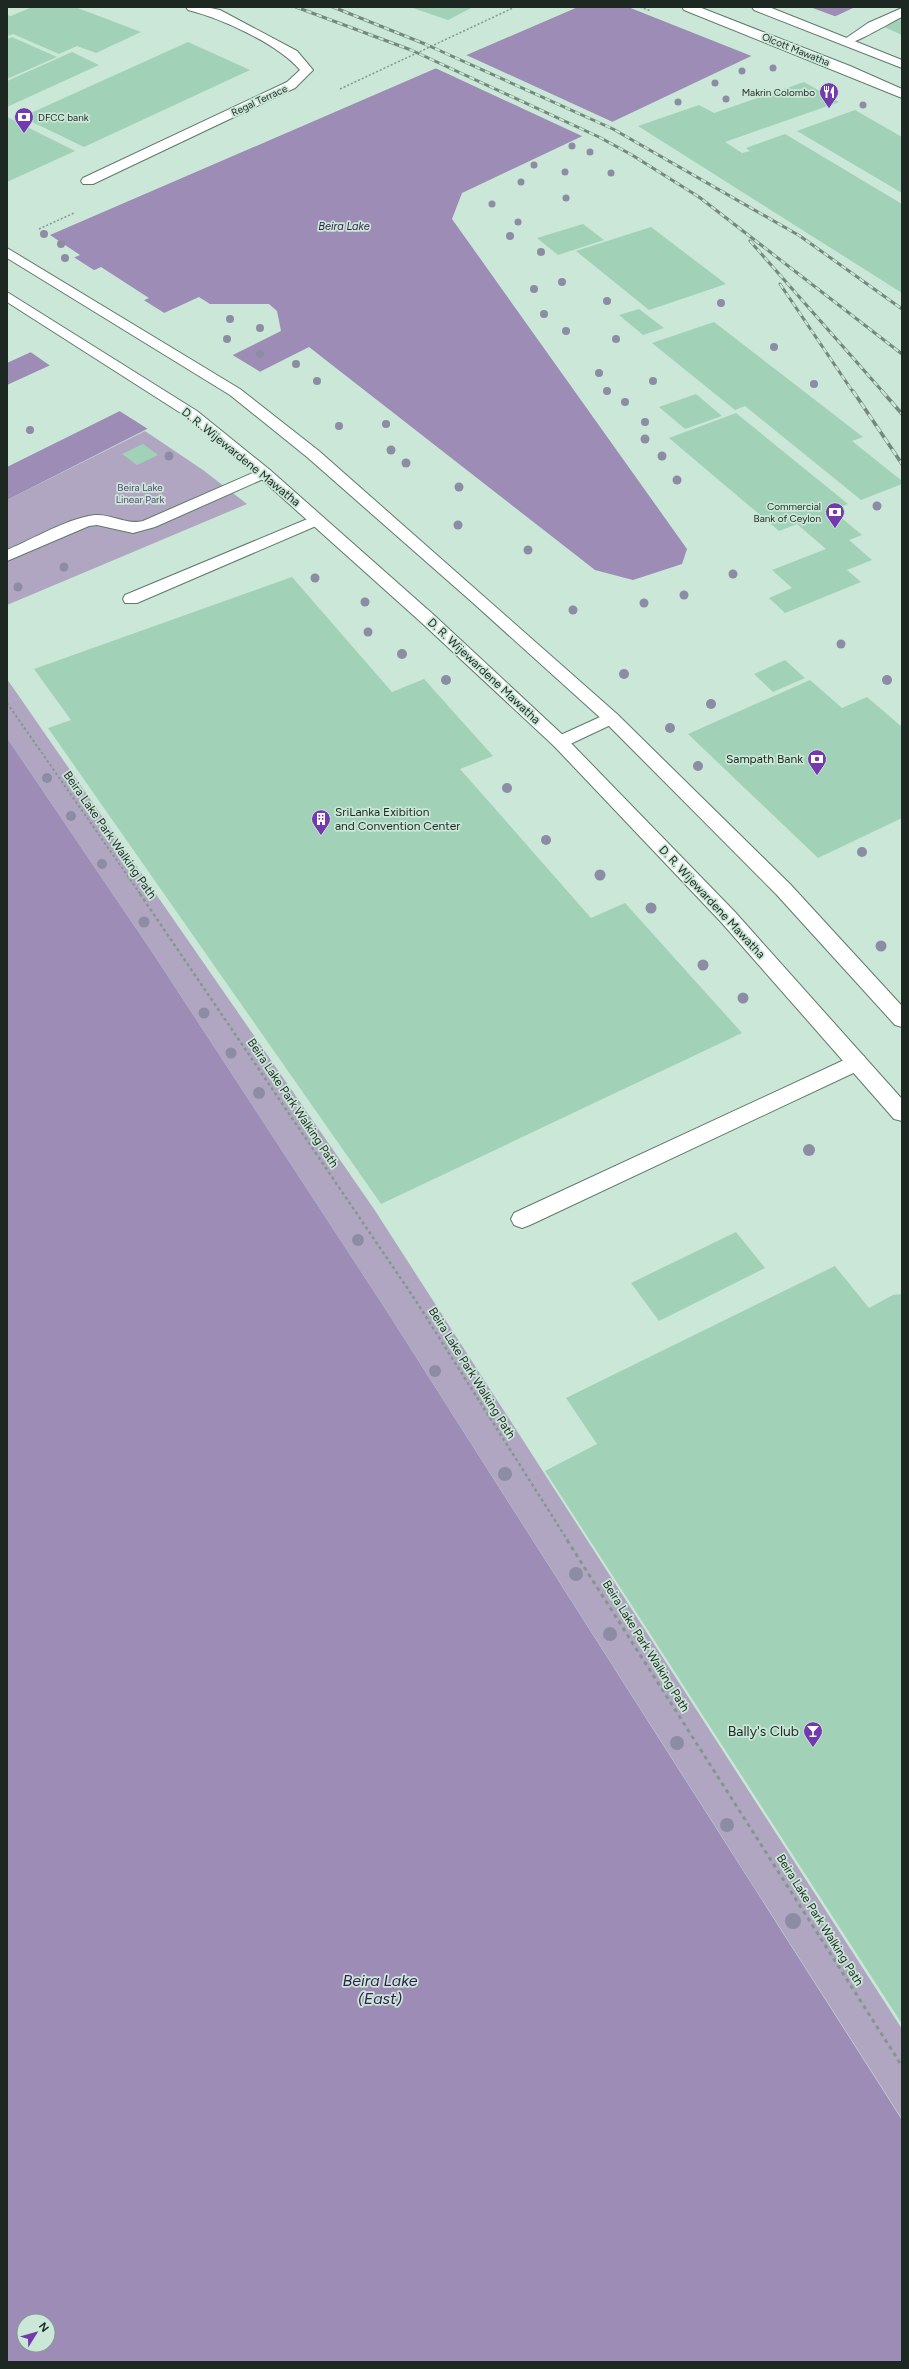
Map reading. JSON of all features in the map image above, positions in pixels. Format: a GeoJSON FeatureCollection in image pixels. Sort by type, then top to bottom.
{"type":"FeatureCollection","features":[{"type":"Feature","properties":{"kind":"main road","name":"Regal Terrace"},"geometry":{"type":"LineString","coordinates":[[88,181],[291,84],[306,70],[293,54],[216,14],[192,7]]}},
{"type":"Feature","properties":{"kind":"main road","name":"Olcott Mawatha"},"geometry":{"type":"LineString","coordinates":[[688,7],[807,53],[902,94]]}},
{"type":"Feature","properties":{"kind":"main road"},"geometry":{"type":"LineString","coordinates":[[758,7],[902,64]]}},
{"type":"Feature","properties":{"kind":"main road"},"geometry":{"type":"LineString","coordinates":[[842,39],[902,12]]}},
{"type":"Feature","properties":{"kind":"main road"},"geometry":{"type":"LineString","coordinates":[[7,252],[235,392],[336,474],[478,598],[611,718],[783,889],[902,1018]]}},
{"type":"Feature","properties":{"kind":"main road","name":"D. R. Wijewardene Mawatha"},"geometry":{"type":"LineString","coordinates":[[7,296],[192,414],[264,473],[429,620],[560,742],[728,916],[902,1113]]}},
{"type":"Feature","properties":{"kind":"main road"},"geometry":{"type":"LineString","coordinates":[[7,556],[85,522],[97,520],[133,528],[149,524],[264,473]]}},
{"type":"Feature","properties":{"kind":"main road"},"geometry":{"type":"LineString","coordinates":[[131,599],[317,520]]}},
{"type":"Feature","properties":{"kind":"main road"},"geometry":{"type":"LineString","coordinates":[[560,742],[611,718]]}},
{"type":"Feature","properties":{"kind":"main road"},"geometry":{"type":"LineString","coordinates":[[522,1219],[857,1062]]}},
{"type":"Feature","properties":{"kind":"path","name":"Beira Lake Park Walking Path"},"geometry":{"type":"LineString","coordinates":[[7,703],[173,942],[414,1298],[902,2066]]}},
{"type":"Feature","properties":{"kind":"green space","name":"Beira Lake Linear Park"},"geometry":{"type":"Polygon","coordinates":[[[145,431],[203,470],[247,504],[7,605],[7,500],[145,431]]]}},
{"type":"Feature","properties":{"kind":"green space"},"geometry":{"type":"Polygon","coordinates":[[[7,679],[374,1209],[902,2029],[902,2119],[386,1310],[152,952],[7,738],[7,679]]]}},
{"type":"Feature","properties":{"kind":"water","name":"Beira Lake"},"geometry":{"type":"Polygon","coordinates":[[[578,7],[855,7],[462,193],[452,219],[687,549],[682,564],[633,580],[595,570],[309,347],[7,500],[7,467],[281,331],[277,311],[269,304],[210,304],[199,297],[7,385],[7,363],[149,298],[101,267],[7,310],[7,287],[80,255],[50,235],[578,7]]]}},
{"type":"Feature","properties":{"kind":"water","name":"Beira Lake (East)"},"geometry":{"type":"Polygon","coordinates":[[[7,738],[152,952],[386,1310],[902,2120],[902,2362],[7,2362],[7,738]]]}},
{"type":"Feature","properties":{"kind":"pier"},"geometry":{"type":"Polygon","coordinates":[[[628,7],[810,7],[837,17],[754,57],[628,7]]]}},
{"type":"Feature","properties":{"kind":"pier"},"geometry":{"type":"Polygon","coordinates":[[[464,54],[615,123],[584,137],[433,67],[464,54]]]}},
{"type":"Feature","properties":{"kind":"pier"},"geometry":{"type":"Polygon","coordinates":[[[72,256],[97,272],[7,312],[7,285],[72,256]]]}},
{"type":"Feature","properties":{"kind":"pier"},"geometry":{"type":"Polygon","coordinates":[[[142,299],[166,314],[52,367],[29,351],[142,299]]]}},
{"type":"Feature","properties":{"kind":"pier"},"geometry":{"type":"Polygon","coordinates":[[[231,354],[262,373],[151,431],[118,410],[231,354]]]}},
{"type":"Feature","properties":{"kind":"building"},"geometry":{"type":"Polygon","coordinates":[[[32,7],[75,7],[141,32],[96,53],[77,46],[59,54],[13,34],[7,36],[7,15],[11,16],[32,7]]]}},
{"type":"Feature","properties":{"kind":"building"},"geometry":{"type":"Polygon","coordinates":[[[410,7],[473,7],[448,20],[410,7]]]}},
{"type":"Feature","properties":{"kind":"building"},"geometry":{"type":"Polygon","coordinates":[[[902,19],[902,35],[884,27],[902,19]]]}},
{"type":"Feature","properties":{"kind":"building"},"geometry":{"type":"Polygon","coordinates":[[[12,37],[57,57],[7,79],[7,39],[12,37]]]}},
{"type":"Feature","properties":{"kind":"building"},"geometry":{"type":"Polygon","coordinates":[[[188,42],[250,70],[84,147],[22,117],[188,42]]]}},
{"type":"Feature","properties":{"kind":"building"},"geometry":{"type":"Polygon","coordinates":[[[72,52],[99,65],[7,107],[7,81],[72,52]]]}},
{"type":"Feature","properties":{"kind":"building"},"geometry":{"type":"Polygon","coordinates":[[[804,82],[839,102],[725,142],[742,153],[750,151],[746,148],[785,134],[902,204],[902,293],[638,126],[699,105],[714,113],[804,82]]]}},
{"type":"Feature","properties":{"kind":"building"},"geometry":{"type":"Polygon","coordinates":[[[855,110],[902,137],[902,193],[797,131],[855,110]]]}},
{"type":"Feature","properties":{"kind":"building","name":"DFCC bank"},"geometry":{"type":"Polygon","coordinates":[[[7,117],[75,151],[7,182],[7,117]]]}},
{"type":"Feature","properties":{"kind":"building"},"geometry":{"type":"Polygon","coordinates":[[[583,224],[604,240],[558,255],[537,238],[583,224]]]}},
{"type":"Feature","properties":{"kind":"building"},"geometry":{"type":"Polygon","coordinates":[[[651,227],[726,284],[649,310],[576,251],[651,227]]]}},
{"type":"Feature","properties":{"kind":"building"},"geometry":{"type":"Polygon","coordinates":[[[639,309],[664,328],[643,335],[619,315],[639,309]]]}},
{"type":"Feature","properties":{"kind":"building"},"geometry":{"type":"Polygon","coordinates":[[[714,322],[863,437],[852,441],[902,481],[902,484],[861,500],[745,406],[735,410],[652,343],[714,322]]]}},
{"type":"Feature","properties":{"kind":"building"},"geometry":{"type":"Polygon","coordinates":[[[696,394],[722,416],[685,429],[659,407],[696,394]]]}},
{"type":"Feature","properties":{"kind":"building"},"geometry":{"type":"Polygon","coordinates":[[[736,413],[848,504],[832,510],[862,535],[849,540],[872,560],[847,570],[861,582],[785,613],[769,598],[792,588],[772,570],[826,549],[797,524],[779,531],[669,438],[736,413]]]}},
{"type":"Feature","properties":{"kind":"building"},"geometry":{"type":"Polygon","coordinates":[[[143,444],[158,455],[137,465],[122,454],[143,444]]]}},
{"type":"Feature","properties":{"kind":"building","name":"SriLanka Exibition and Convention Center"},"geometry":{"type":"Polygon","coordinates":[[[292,577],[392,692],[424,679],[493,756],[460,769],[591,918],[625,903],[742,1033],[381,1204],[48,728],[71,720],[34,669],[292,577]]]}},
{"type":"Feature","properties":{"kind":"building"},"geometry":{"type":"Polygon","coordinates":[[[785,660],[805,678],[773,692],[754,674],[785,660]]]}},
{"type":"Feature","properties":{"kind":"building","name":"Sampath Bank"},"geometry":{"type":"Polygon","coordinates":[[[810,680],[842,708],[867,697],[902,727],[902,818],[818,858],[688,734],[810,680]]]}},
{"type":"Feature","properties":{"kind":"building"},"geometry":{"type":"Polygon","coordinates":[[[736,1232],[765,1268],[659,1321],[631,1283],[736,1232]]]}},
{"type":"Feature","properties":{"kind":"building","name":"Bally's Club"},"geometry":{"type":"Polygon","coordinates":[[[835,1266],[869,1308],[893,1295],[902,1294],[902,2024],[545,1471],[597,1444],[566,1398],[835,1266]]]}},
{"type":"Feature","properties":{"kind":"railway"},"geometry":{"type":"LineString","coordinates":[[296,7],[411,50],[599,137],[632,155],[699,197],[902,354]]}},
{"type":"Feature","properties":{"kind":"railway"},"geometry":{"type":"LineString","coordinates":[[333,7],[425,44],[613,129],[800,236],[902,309]]}},
{"type":"Feature","properties":{"kind":"railway"},"geometry":{"type":"LineString","coordinates":[[750,241],[883,392]]}},
{"type":"Feature","properties":{"kind":"railway"},"geometry":{"type":"LineString","coordinates":[[780,284],[853,392]]}},
{"type":"Feature","properties":{"kind":"railway"},"geometry":{"type":"LineString","coordinates":[[853,391],[902,464]]}},
{"type":"Feature","properties":{"kind":"railway"},"geometry":{"type":"LineString","coordinates":[[882,391],[902,414]]}},
{"type":"Feature","properties":{"kind":"place","name":"Makrin Colombo"},"geometry":{"type":"Point","coordinates":[829,109]}},
{"type":"Feature","properties":{"kind":"place","name":"DFCC bank"},"geometry":{"type":"Point","coordinates":[24,134]}},
{"type":"Feature","properties":{"kind":"place","name":"Commercial Bank of Ceylon"},"geometry":{"type":"Point","coordinates":[835,529]}},
{"type":"Feature","properties":{"kind":"place","name":"Sampath Bank"},"geometry":{"type":"Point","coordinates":[817,776]}},
{"type":"Feature","properties":{"kind":"place","name":"SriLanka Exibition and Convention Center"},"geometry":{"type":"Point","coordinates":[321,836]}},
{"type":"Feature","properties":{"kind":"place","name":"Bally's Club"},"geometry":{"type":"Point","coordinates":[813,1748]}}]}
